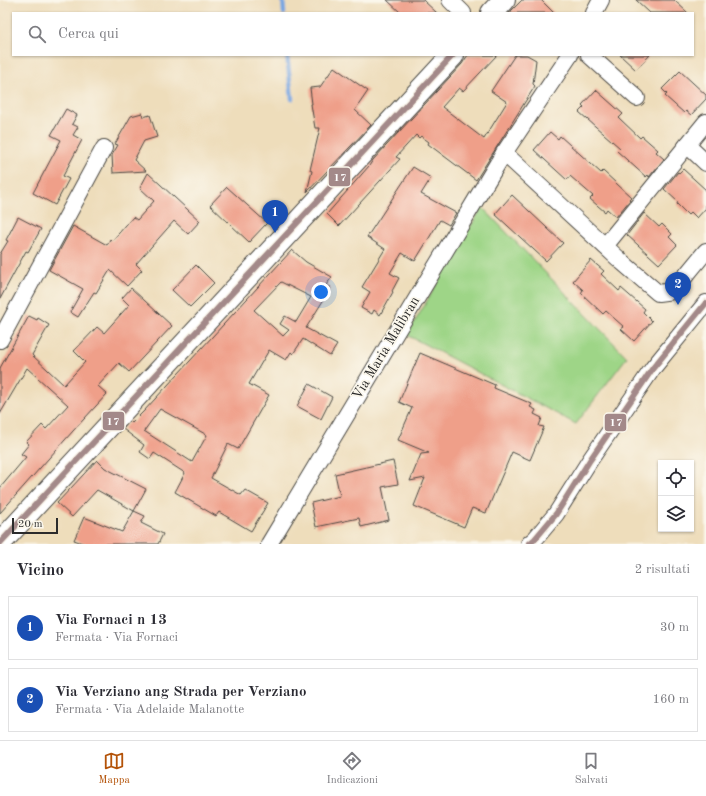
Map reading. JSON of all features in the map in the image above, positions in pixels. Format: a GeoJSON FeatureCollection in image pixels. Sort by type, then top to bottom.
{"type":"FeatureCollection","features":[{"type":"Feature","properties":{"kind":"street"},"geometry":{"type":"LineString","coordinates":[[450,0],[462,12]]}},
{"type":"Feature","properties":{"kind":"street"},"geometry":{"type":"LineString","coordinates":[[493,12],[504,0]]}},
{"type":"Feature","properties":{"kind":"street"},"geometry":{"type":"LineString","coordinates":[[595,12],[601,0]]}},
{"type":"Feature","properties":{"kind":"street"},"geometry":{"type":"LineString","coordinates":[[0,543],[452,56]]}},
{"type":"Feature","properties":{"kind":"street","name":"Via Maria Malibran"},"geometry":{"type":"LineString","coordinates":[[269,544],[504,153],[569,56]]}},
{"type":"Feature","properties":{"kind":"street"},"geometry":{"type":"LineString","coordinates":[[590,56],[637,98]]}},
{"type":"Feature","properties":{"kind":"street"},"geometry":{"type":"LineString","coordinates":[[605,246],[706,122]]}},
{"type":"Feature","properties":{"kind":"street"},"geometry":{"type":"LineString","coordinates":[[687,144],[706,163]]}},
{"type":"Feature","properties":{"kind":"street"},"geometry":{"type":"LineString","coordinates":[[0,340],[104,148]]}},
{"type":"Feature","properties":{"kind":"street"},"geometry":{"type":"LineString","coordinates":[[504,153],[658,293],[673,291],[706,251]]}},
{"type":"Feature","properties":{"kind":"street"},"geometry":{"type":"LineString","coordinates":[[529,544],[556,514],[590,460],[653,368],[706,303]]}},
{"type":"Feature","properties":{"kind":"green space"},"geometry":{"type":"Polygon","coordinates":[[[482,207],[627,357],[576,424],[407,335],[482,207]]]}},
{"type":"Feature","properties":{"kind":"building"},"geometry":{"type":"Polygon","coordinates":[[[387,0],[423,0],[436,12],[400,12],[387,0]]]}},
{"type":"Feature","properties":{"kind":"building"},"geometry":{"type":"Polygon","coordinates":[[[522,0],[541,0],[553,12],[510,12],[522,0]]]}},
{"type":"Feature","properties":{"kind":"building"},"geometry":{"type":"Polygon","coordinates":[[[636,0],[674,0],[687,12],[649,12],[636,0]]]}},
{"type":"Feature","properties":{"kind":"building"},"geometry":{"type":"Polygon","coordinates":[[[467,56],[496,56],[463,91],[459,88],[442,107],[484,139],[507,102],[491,91],[514,56],[529,56],[536,60],[533,84],[535,86],[476,180],[428,144],[429,142],[421,136],[419,138],[416,135],[396,157],[400,159],[339,226],[327,214],[373,160],[462,64],[467,56]]]}},
{"type":"Feature","properties":{"kind":"building"},"geometry":{"type":"Polygon","coordinates":[[[621,56],[649,56],[636,70],[621,56]]]}},
{"type":"Feature","properties":{"kind":"building"},"geometry":{"type":"Polygon","coordinates":[[[334,67],[368,91],[355,110],[371,125],[307,192],[312,171],[310,170],[320,128],[315,128],[310,88],[320,87],[334,67]]]}},
{"type":"Feature","properties":{"kind":"building"},"geometry":{"type":"Polygon","coordinates":[[[680,71],[706,95],[706,99],[691,115],[686,111],[684,113],[665,96],[667,94],[662,89],[680,71]]]}},
{"type":"Feature","properties":{"kind":"building"},"geometry":{"type":"Polygon","coordinates":[[[596,90],[623,114],[619,118],[640,138],[642,136],[658,150],[656,152],[664,159],[649,177],[648,175],[646,177],[617,151],[620,148],[579,112],[584,107],[582,105],[596,90]]]}},
{"type":"Feature","properties":{"kind":"building"},"geometry":{"type":"Polygon","coordinates":[[[66,109],[77,115],[72,124],[78,127],[73,135],[82,140],[63,176],[69,179],[55,205],[33,193],[61,140],[51,135],[66,109]]]}},
{"type":"Feature","properties":{"kind":"building"},"geometry":{"type":"Polygon","coordinates":[[[142,113],[143,117],[150,115],[157,137],[144,141],[134,160],[146,171],[113,173],[112,155],[118,145],[115,144],[131,116],[142,113]]]}},
{"type":"Feature","properties":{"kind":"building"},"geometry":{"type":"Polygon","coordinates":[[[550,132],[558,139],[560,136],[601,173],[603,171],[631,197],[616,217],[607,209],[605,212],[590,199],[593,196],[570,176],[567,180],[534,150],[550,132]]]}},
{"type":"Feature","properties":{"kind":"building"},"geometry":{"type":"Polygon","coordinates":[[[413,167],[431,178],[421,194],[456,213],[449,225],[440,220],[415,261],[402,253],[390,273],[399,278],[392,291],[393,292],[380,315],[374,310],[372,314],[361,308],[370,292],[362,287],[385,249],[367,237],[413,167]]]}},
{"type":"Feature","properties":{"kind":"building"},"geometry":{"type":"Polygon","coordinates":[[[683,169],[706,190],[706,208],[697,218],[691,212],[688,215],[677,204],[678,202],[664,189],[678,172],[679,173],[683,169]]]}},
{"type":"Feature","properties":{"kind":"building"},"geometry":{"type":"Polygon","coordinates":[[[148,173],[200,221],[188,234],[174,221],[136,264],[142,270],[127,286],[110,270],[96,293],[94,292],[78,317],[70,312],[83,289],[49,270],[73,226],[107,245],[110,239],[112,241],[133,217],[137,220],[154,201],[140,188],[148,173]]]}},
{"type":"Feature","properties":{"kind":"building"},"geometry":{"type":"Polygon","coordinates":[[[227,187],[267,223],[249,242],[210,205],[227,187]]]}},
{"type":"Feature","properties":{"kind":"building"},"geometry":{"type":"Polygon","coordinates":[[[512,195],[563,243],[546,261],[495,214],[512,195]]]}},
{"type":"Feature","properties":{"kind":"building"},"geometry":{"type":"Polygon","coordinates":[[[644,213],[659,227],[662,224],[672,234],[669,237],[677,245],[659,264],[627,235],[644,213]]]}},
{"type":"Feature","properties":{"kind":"building"},"geometry":{"type":"Polygon","coordinates":[[[18,217],[41,229],[28,252],[26,251],[0,299],[0,254],[8,241],[6,240],[18,217]]]}},
{"type":"Feature","properties":{"kind":"building"},"geometry":{"type":"Polygon","coordinates":[[[292,250],[306,262],[332,277],[326,285],[331,288],[306,328],[337,345],[330,356],[303,339],[293,354],[291,352],[286,360],[269,350],[249,384],[269,395],[238,449],[228,444],[211,478],[241,495],[245,490],[268,503],[251,531],[219,512],[216,516],[175,492],[185,473],[154,453],[150,459],[140,452],[144,445],[123,429],[130,421],[132,423],[292,250]],[[281,282],[254,310],[283,336],[289,330],[280,324],[285,316],[296,322],[311,297],[281,282]],[[160,409],[144,431],[192,462],[207,435],[160,409]]]}},
{"type":"Feature","properties":{"kind":"building"},"geometry":{"type":"Polygon","coordinates":[[[591,260],[604,271],[601,274],[619,291],[621,288],[645,309],[643,312],[652,321],[634,341],[621,329],[624,327],[606,311],[603,314],[581,293],[583,290],[573,281],[591,260]]]}},
{"type":"Feature","properties":{"kind":"building"},"geometry":{"type":"Polygon","coordinates":[[[196,265],[214,283],[190,307],[172,290],[196,265]]]}},
{"type":"Feature","properties":{"kind":"building"},"geometry":{"type":"Polygon","coordinates":[[[131,288],[172,326],[129,372],[119,363],[98,386],[107,394],[0,513],[0,488],[26,457],[21,454],[29,444],[26,442],[42,425],[46,429],[68,405],[27,368],[0,414],[0,368],[29,316],[37,320],[38,318],[49,325],[32,355],[64,385],[85,362],[74,351],[97,327],[104,333],[129,305],[122,298],[131,288]]]}},
{"type":"Feature","properties":{"kind":"building"},"geometry":{"type":"Polygon","coordinates":[[[420,353],[495,385],[494,388],[532,404],[530,407],[536,410],[534,414],[542,418],[539,426],[544,427],[530,460],[512,452],[486,513],[472,508],[464,527],[414,506],[425,478],[410,481],[421,454],[429,453],[398,440],[412,408],[399,402],[420,353]]]}},
{"type":"Feature","properties":{"kind":"building"},"geometry":{"type":"Polygon","coordinates":[[[309,384],[332,397],[321,419],[297,406],[309,384]]]}},
{"type":"Feature","properties":{"kind":"building"},"geometry":{"type":"Polygon","coordinates":[[[97,460],[105,468],[146,489],[134,511],[97,490],[72,517],[57,503],[97,460]]]}},
{"type":"Feature","properties":{"kind":"building"},"geometry":{"type":"Polygon","coordinates":[[[393,461],[398,484],[382,487],[389,520],[361,527],[359,518],[316,527],[311,503],[340,496],[335,474],[393,461]]]}},
{"type":"Feature","properties":{"kind":"building"},"geometry":{"type":"Polygon","coordinates":[[[134,511],[145,516],[141,523],[163,534],[158,544],[85,544],[74,540],[84,517],[122,532],[134,511]]]}},
{"type":"Feature","properties":{"kind":"waterway"},"geometry":{"type":"LineString","coordinates":[[283,0],[284,12]]}},
{"type":"Feature","properties":{"kind":"waterway"},"geometry":{"type":"LineString","coordinates":[[287,56],[292,99]]}},
{"type":"Feature","properties":{"kind":"transit line","name":"17"},"geometry":{"type":"LineString","coordinates":[[0,543],[452,56]]}},
{"type":"Feature","properties":{"kind":"transit line","name":"17"},"geometry":{"type":"LineString","coordinates":[[529,544],[556,514],[590,460],[653,368],[706,303]]}},
{"type":"Feature","properties":{"kind":"place","name":"Via Fornaci n 13"},"geometry":{"type":"Point","coordinates":[275,233]}},
{"type":"Feature","properties":{"kind":"place","name":"Via Verziano ang Strada per Verziano"},"geometry":{"type":"Point","coordinates":[678,305]}}]}
